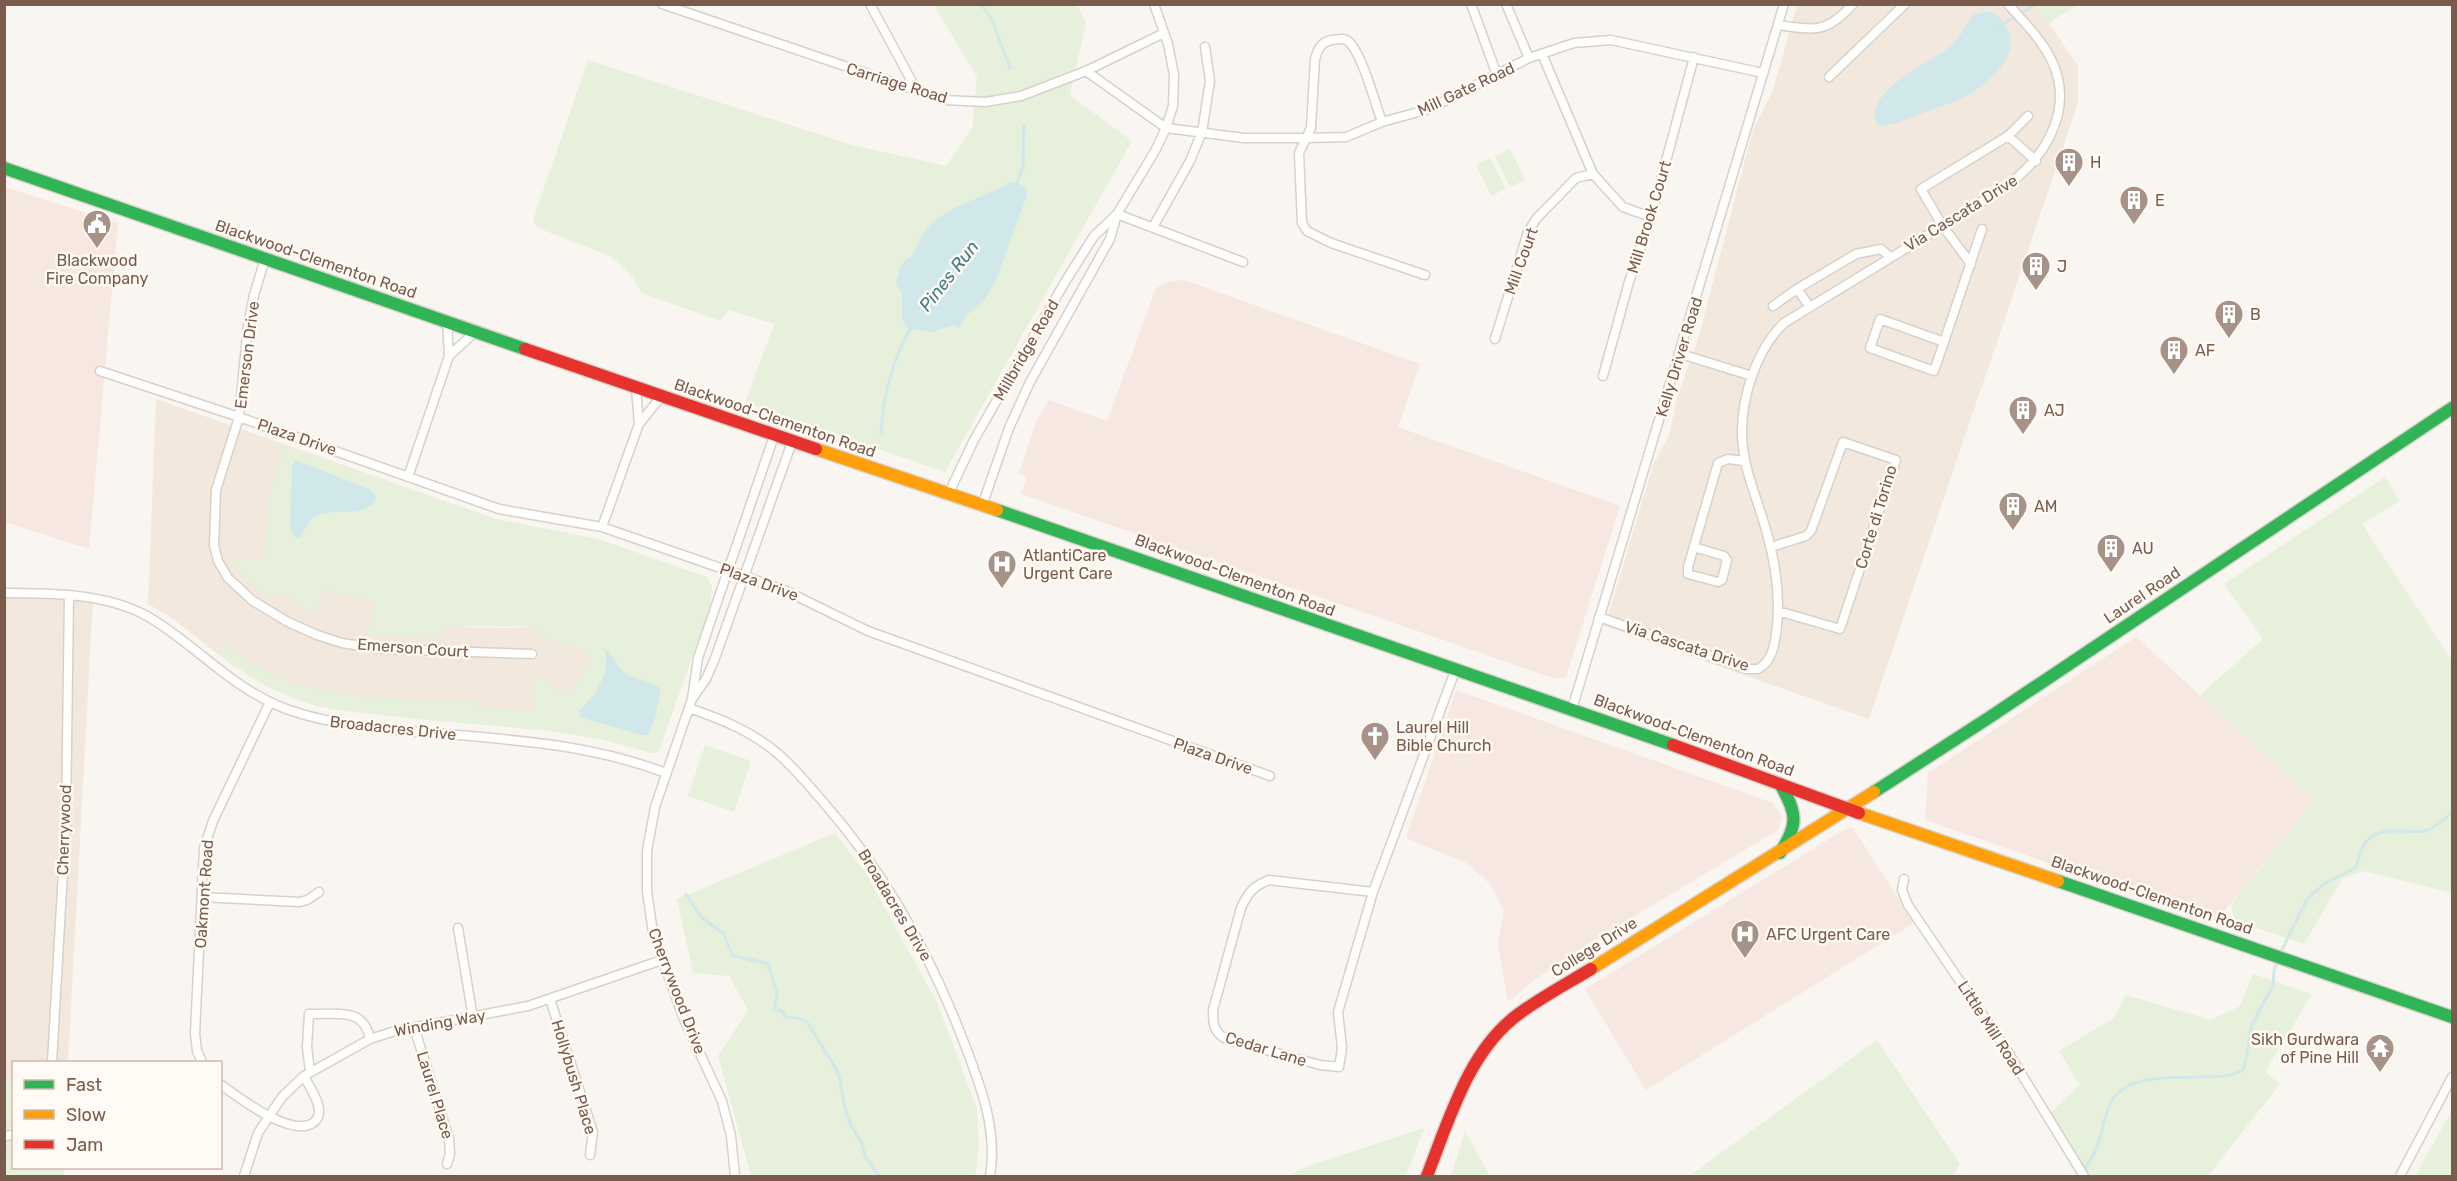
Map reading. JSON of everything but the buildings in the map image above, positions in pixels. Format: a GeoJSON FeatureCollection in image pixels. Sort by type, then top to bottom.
{"type":"FeatureCollection","features":[{"type":"Feature","properties":{"kind":"main road","name":"Blackwood-Clementon Road"},"geometry":{"type":"LineString","coordinates":[[4,168],[774,436],[1100,544],[1455,672],[1572,709],[1848,809],[2452,1017]]}},
{"type":"Feature","properties":{"kind":"main road","name":"Laurel Road"},"geometry":{"type":"LineString","coordinates":[[1848,809],[2452,408]]}},
{"type":"Feature","properties":{"kind":"main road"},"geometry":{"type":"LineString","coordinates":[[1780,784],[1791,801],[1796,817],[1792,832],[1780,853]]}},
{"type":"Feature","properties":{"kind":"main road","name":"College Drive"},"geometry":{"type":"LineString","coordinates":[[1427,1176],[1463,1083],[1486,1047],[1518,1014],[1848,809]]}},
{"type":"Feature","properties":{"kind":"street","name":"Carriage Road"},"geometry":{"type":"LineString","coordinates":[[662,4],[945,100],[985,102],[1022,96],[1086,71],[1164,33]]}},
{"type":"Feature","properties":{"kind":"street"},"geometry":{"type":"LineString","coordinates":[[870,4],[917,91]]}},
{"type":"Feature","properties":{"kind":"street","name":"Millbridge Road"},"geometry":{"type":"LineString","coordinates":[[948,495],[974,440],[1065,282],[1094,236],[1117,214],[1155,151],[1166,128],[1173,106],[1175,89],[1168,44],[1154,4]]}},
{"type":"Feature","properties":{"kind":"street"},"geometry":{"type":"LineString","coordinates":[[1471,4],[1497,75]]}},
{"type":"Feature","properties":{"kind":"street"},"geometry":{"type":"LineString","coordinates":[[1506,4],[1529,58]]}},
{"type":"Feature","properties":{"kind":"street","name":"Kelly Driver Road"},"geometry":{"type":"LineString","coordinates":[[1572,709],[1681,354],[1784,4]]}},
{"type":"Feature","properties":{"kind":"street"},"geometry":{"type":"LineString","coordinates":[[1778,25],[1821,28],[1836,21],[1853,4]]}},
{"type":"Feature","properties":{"kind":"street"},"geometry":{"type":"LineString","coordinates":[[1829,77],[1905,4]]}},
{"type":"Feature","properties":{"kind":"street","name":"Via Cascata Drive"},"geometry":{"type":"LineString","coordinates":[[1599,617],[1747,669],[1758,669],[1771,656],[1776,636],[1778,581],[1771,547],[1744,461],[1742,431],[1745,402],[1752,375],[1778,329],[2011,183],[2036,161],[2055,124],[2059,104],[2058,83],[2054,65],[2046,50],[2011,7]]}},
{"type":"Feature","properties":{"kind":"street"},"geometry":{"type":"LineString","coordinates":[[1382,122],[1359,58],[1350,42],[1342,38],[1323,43],[1315,59],[1311,128],[1299,153],[1302,223],[1307,231],[1331,243],[1425,275]]}},
{"type":"Feature","properties":{"kind":"street","name":"Mill Gate Road"},"geometry":{"type":"LineString","coordinates":[[1166,128],[1244,138],[1346,137],[1382,122],[1429,109],[1529,58],[1574,43],[1611,40],[1763,73]]}},
{"type":"Feature","properties":{"kind":"street"},"geometry":{"type":"LineString","coordinates":[[1153,227],[1190,160],[1202,132],[1210,81],[1205,47]]}},
{"type":"Feature","properties":{"kind":"street"},"geometry":{"type":"LineString","coordinates":[[1542,54],[1593,174],[1623,207],[1651,217]]}},
{"type":"Feature","properties":{"kind":"street","name":"Mill Brook Court"},"geometry":{"type":"LineString","coordinates":[[1603,376],[1629,282],[1651,217],[1694,57]]}},
{"type":"Feature","properties":{"kind":"street"},"geometry":{"type":"LineString","coordinates":[[1086,71],[1166,128]]}},
{"type":"Feature","properties":{"kind":"street"},"geometry":{"type":"LineString","coordinates":[[1971,264],[1942,225],[1921,189],[2008,136],[2028,116]]}},
{"type":"Feature","properties":{"kind":"street"},"geometry":{"type":"LineString","coordinates":[[2008,136],[2036,161]]}},
{"type":"Feature","properties":{"kind":"street","name":"Mill Court"},"geometry":{"type":"LineString","coordinates":[[1495,339],[1528,232],[1536,219],[1576,178],[1593,174]]}},
{"type":"Feature","properties":{"kind":"street"},"geometry":{"type":"LineString","coordinates":[[1117,214],[1243,262]]}},
{"type":"Feature","properties":{"kind":"street","name":"Millbridge Road"},"geometry":{"type":"LineString","coordinates":[[982,506],[1010,428],[1030,382],[1110,239],[1117,214]]}},
{"type":"Feature","properties":{"kind":"street"},"geometry":{"type":"LineString","coordinates":[[1944,342],[1880,319],[1870,348],[1934,370],[1944,342],[1971,264],[1982,229]]}},
{"type":"Feature","properties":{"kind":"street"},"geometry":{"type":"LineString","coordinates":[[1773,306],[1856,254],[1881,249],[1890,257]]}},
{"type":"Feature","properties":{"kind":"street","name":"Emerson Drive"},"geometry":{"type":"LineString","coordinates":[[239,417],[248,325],[265,259]]}},
{"type":"Feature","properties":{"kind":"street"},"geometry":{"type":"LineString","coordinates":[[1797,289],[1810,307]]}},
{"type":"Feature","properties":{"kind":"street"},"geometry":{"type":"LineString","coordinates":[[408,477],[449,356],[447,322]]}},
{"type":"Feature","properties":{"kind":"street"},"geometry":{"type":"LineString","coordinates":[[449,356],[475,332]]}},
{"type":"Feature","properties":{"kind":"street"},"geometry":{"type":"LineString","coordinates":[[1681,354],[1752,375]]}},
{"type":"Feature","properties":{"kind":"street","name":"Plaza Drive"},"geometry":{"type":"LineString","coordinates":[[100,371],[499,508],[602,527],[784,590],[868,631],[918,650],[1270,776]]}},
{"type":"Feature","properties":{"kind":"street"},"geometry":{"type":"LineString","coordinates":[[636,388],[639,424]]}},
{"type":"Feature","properties":{"kind":"street"},"geometry":{"type":"LineString","coordinates":[[602,527],[639,424],[661,397]]}},
{"type":"Feature","properties":{"kind":"street","name":"Emerson Court"},"geometry":{"type":"LineString","coordinates":[[239,417],[217,486],[214,536],[216,552],[222,568],[240,590],[261,606],[303,629],[353,645],[396,650],[532,654]]}},
{"type":"Feature","properties":{"kind":"street","name":"Cherrywood Drive"},"geometry":{"type":"LineString","coordinates":[[735,1176],[732,1136],[722,1101],[686,1024],[662,960],[649,911],[646,860],[651,818],[690,704],[698,658],[774,436]]}},
{"type":"Feature","properties":{"kind":"street","name":"Cherrywood Drive"},"geometry":{"type":"LineString","coordinates":[[690,704],[711,669],[792,442]]}},
{"type":"Feature","properties":{"kind":"street","name":"Corte di Torino"},"geometry":{"type":"LineString","coordinates":[[1771,547],[1806,536],[1811,531],[1843,442],[1896,459],[1840,629],[1778,611]]}},
{"type":"Feature","properties":{"kind":"street"},"geometry":{"type":"LineString","coordinates":[[1694,547],[1724,556],[1727,560],[1722,580],[1718,582],[1689,573],[1688,567],[1718,463],[1728,459],[1744,461]]}},
{"type":"Feature","properties":{"kind":"street","name":"Broadacres Drive"},"geometry":{"type":"LineString","coordinates":[[4,593],[104,600],[147,616],[226,676],[270,702],[334,723],[540,742],[616,756],[666,773]]}},
{"type":"Feature","properties":{"kind":"street","name":"Cherrywood"},"geometry":{"type":"LineString","coordinates":[[52,1061],[66,820],[69,596]]}},
{"type":"Feature","properties":{"kind":"street","name":"Cedar Lane"},"geometry":{"type":"LineString","coordinates":[[1373,892],[1269,880],[1255,885],[1247,894],[1241,908],[1213,1010],[1214,1025],[1218,1034],[1320,1065],[1339,1067],[1342,1048],[1338,1012],[1373,892],[1455,672]]}},
{"type":"Feature","properties":{"kind":"street","name":"Oakmont Road"},"geometry":{"type":"LineString","coordinates":[[202,1061],[197,1051],[195,1033],[204,848],[209,831],[270,702]]}},
{"type":"Feature","properties":{"kind":"street","name":"Broadacres Drive"},"geometry":{"type":"LineString","coordinates":[[690,704],[763,742],[788,763],[860,848],[894,898],[945,993],[976,1074],[986,1106],[991,1134],[990,1176]]}},
{"type":"Feature","properties":{"kind":"street","name":"Little Mill Road"},"geometry":{"type":"LineString","coordinates":[[1904,879],[1902,890],[1908,905],[2006,1049],[2084,1176]]}},
{"type":"Feature","properties":{"kind":"street"},"geometry":{"type":"LineString","coordinates":[[202,897],[300,902],[318,892]]}},
{"type":"Feature","properties":{"kind":"street"},"geometry":{"type":"LineString","coordinates":[[458,928],[473,1017]]}},
{"type":"Feature","properties":{"kind":"street","name":"Winding Way"},"geometry":{"type":"LineString","coordinates":[[244,1176],[253,1145],[268,1115],[282,1097],[307,1074],[370,1039],[414,1027],[473,1017],[550,999],[662,960]]}},
{"type":"Feature","properties":{"kind":"street","name":"Hollybush Place"},"geometry":{"type":"LineString","coordinates":[[550,999],[592,1132],[590,1155]]}},
{"type":"Feature","properties":{"kind":"street"},"geometry":{"type":"LineString","coordinates":[[222,1085],[268,1115],[293,1126],[308,1126],[315,1122],[318,1116],[318,1106],[307,1074],[309,1014],[348,1015],[359,1018],[366,1024],[370,1039]]}},
{"type":"Feature","properties":{"kind":"street","name":"Laurel Place"},"geometry":{"type":"LineString","coordinates":[[414,1027],[449,1139],[450,1154],[447,1164]]}},
{"type":"Feature","properties":{"kind":"street"},"geometry":{"type":"LineString","coordinates":[[2400,1176],[2452,1077]]}},
{"type":"Feature","properties":{"kind":"shaded area"},"geometry":{"type":"Polygon","coordinates":[[[1797,5],[2031,5],[2049,23],[2078,66],[2078,103],[1869,719],[1605,626],[1653,465],[1669,436],[1677,398],[1699,336],[1753,130],[1773,90],[1797,5]]]}},
{"type":"Feature","properties":{"kind":"shaded area"},"geometry":{"type":"Polygon","coordinates":[[[5,187],[118,223],[89,549],[5,522],[5,187]]]}},
{"type":"Feature","properties":{"kind":"shaded area"},"geometry":{"type":"Polygon","coordinates":[[[1184,280],[1420,364],[1398,427],[1620,506],[1566,677],[1556,679],[1021,494],[1027,477],[1019,474],[1036,422],[1049,400],[1107,421],[1156,288],[1167,282],[1184,280]]]}},
{"type":"Feature","properties":{"kind":"shaded area"},"geometry":{"type":"Polygon","coordinates":[[[156,399],[411,489],[341,571],[442,638],[443,627],[530,626],[684,680],[658,753],[605,740],[552,731],[408,718],[317,706],[266,686],[231,664],[169,616],[148,604],[156,399]]]}},
{"type":"Feature","properties":{"kind":"shaded area"},"geometry":{"type":"Polygon","coordinates":[[[5,593],[93,599],[68,1061],[12,1061],[12,1155],[5,1155],[5,593]]]}},
{"type":"Feature","properties":{"kind":"shaded area"},"geometry":{"type":"Polygon","coordinates":[[[2136,637],[2315,800],[2216,921],[1925,820],[1928,773],[2136,637]]]}},
{"type":"Feature","properties":{"kind":"shaded area"},"geometry":{"type":"Polygon","coordinates":[[[1456,690],[1773,803],[1782,817],[1778,830],[1578,950],[1508,1002],[1498,944],[1504,910],[1490,884],[1466,863],[1406,838],[1456,690]]]}},
{"type":"Feature","properties":{"kind":"shaded area"},"geometry":{"type":"Polygon","coordinates":[[[1847,828],[1853,828],[1914,923],[1646,1090],[1585,989],[1847,828]]]}},
{"type":"Feature","properties":{"kind":"green space"},"geometry":{"type":"Polygon","coordinates":[[[934,5],[1077,5],[1086,23],[1070,95],[1132,141],[945,472],[745,403],[774,324],[729,310],[720,321],[642,293],[633,278],[612,257],[538,228],[533,220],[588,60],[852,145],[946,166],[972,128],[977,77],[934,5]]]}},
{"type":"Feature","properties":{"kind":"green space"},"geometry":{"type":"Polygon","coordinates":[[[2031,5],[2077,5],[2049,23],[2031,5]]]}},
{"type":"Feature","properties":{"kind":"green space"},"geometry":{"type":"Polygon","coordinates":[[[1510,149],[1525,180],[1510,187],[1495,156],[1510,149]]]}},
{"type":"Feature","properties":{"kind":"green space"},"geometry":{"type":"Polygon","coordinates":[[[1490,158],[1506,189],[1491,196],[1476,165],[1490,158]]]}},
{"type":"Feature","properties":{"kind":"green space"},"geometry":{"type":"Polygon","coordinates":[[[285,445],[496,519],[598,539],[707,577],[712,586],[710,607],[658,753],[552,731],[351,712],[319,706],[287,696],[266,686],[219,654],[226,645],[254,665],[284,679],[346,694],[379,698],[479,700],[479,708],[533,710],[533,676],[537,675],[569,694],[591,656],[571,645],[551,641],[546,635],[530,626],[443,627],[442,638],[368,635],[374,603],[323,590],[316,614],[276,593],[271,599],[265,595],[242,576],[229,558],[265,559],[269,494],[285,445]]]}},
{"type":"Feature","properties":{"kind":"green space"},"geometry":{"type":"Polygon","coordinates":[[[2385,477],[2400,501],[2362,524],[2452,661],[2452,893],[2364,871],[2343,878],[2304,944],[2234,920],[2231,904],[2315,800],[2200,695],[2263,639],[2224,584],[2385,477]]]}},
{"type":"Feature","properties":{"kind":"green space"},"geometry":{"type":"Polygon","coordinates":[[[705,745],[751,761],[734,812],[688,796],[705,745]]]}},
{"type":"Feature","properties":{"kind":"green space"},"geometry":{"type":"Polygon","coordinates":[[[835,833],[866,874],[937,1002],[977,1109],[979,1149],[975,1176],[751,1176],[718,1056],[748,1010],[729,976],[693,973],[677,899],[835,833]]]}},
{"type":"Feature","properties":{"kind":"green space"},"geometry":{"type":"Polygon","coordinates":[[[2253,974],[2312,994],[2265,1072],[2280,1084],[2208,1176],[2080,1176],[2045,1118],[2080,1085],[2059,1051],[2114,1018],[2126,995],[2211,1020],[2240,1006],[2253,974]]]}},
{"type":"Feature","properties":{"kind":"green space"},"geometry":{"type":"Polygon","coordinates":[[[1877,1040],[1960,1164],[1953,1176],[1689,1176],[1877,1040]]]}},
{"type":"Feature","properties":{"kind":"green space"},"geometry":{"type":"Polygon","coordinates":[[[5,1079],[12,1079],[12,1121],[5,1122],[5,1079]]]}},
{"type":"Feature","properties":{"kind":"green space"},"geometry":{"type":"Polygon","coordinates":[[[2452,1110],[2452,1176],[2415,1176],[2452,1110]]]}},
{"type":"Feature","properties":{"kind":"green space"},"geometry":{"type":"Polygon","coordinates":[[[1424,1128],[1406,1176],[1288,1176],[1308,1166],[1424,1128]]]}},
{"type":"Feature","properties":{"kind":"green space"},"geometry":{"type":"Polygon","coordinates":[[[1465,1131],[1490,1176],[1451,1176],[1465,1131]]]}},
{"type":"Feature","properties":{"kind":"green space"},"geometry":{"type":"Polygon","coordinates":[[[5,1155],[12,1155],[12,1169],[64,1169],[64,1176],[5,1176],[5,1155]]]}},
{"type":"Feature","properties":{"kind":"water"},"geometry":{"type":"Polygon","coordinates":[[[1987,11],[1997,15],[2007,29],[2010,39],[2010,49],[2006,59],[1992,77],[1974,92],[1959,100],[1898,123],[1877,125],[1875,112],[1889,88],[1952,45],[1973,15],[1987,11]]]}},
{"type":"Feature","properties":{"kind":"water"},"geometry":{"type":"Polygon","coordinates":[[[1011,182],[1019,183],[1027,189],[1027,195],[996,280],[985,299],[966,316],[959,328],[953,325],[932,332],[907,328],[902,319],[902,293],[896,284],[903,264],[913,256],[920,239],[930,226],[953,209],[1011,182]]]}},
{"type":"Feature","properties":{"kind":"water"},"geometry":{"type":"Polygon","coordinates":[[[295,460],[370,490],[375,493],[376,500],[363,510],[322,514],[315,517],[300,537],[294,537],[290,526],[292,466],[295,460]]]}},
{"type":"Feature","properties":{"kind":"water"},"geometry":{"type":"Polygon","coordinates":[[[604,648],[626,674],[661,689],[655,718],[648,735],[580,717],[579,711],[591,698],[604,674],[606,657],[604,648]]]}},
{"type":"Feature","properties":{"kind":"waterway","name":"Pines Run"},"geometry":{"type":"LineString","coordinates":[[981,4],[992,20],[1010,68]]}},
{"type":"Feature","properties":{"kind":"waterway"},"geometry":{"type":"LineString","coordinates":[[2000,26],[2036,4]]}},
{"type":"Feature","properties":{"kind":"waterway","name":"Pines Run"},"geometry":{"type":"LineString","coordinates":[[1016,185],[1023,167],[1024,125]]}},
{"type":"Feature","properties":{"kind":"waterway","name":"Pines Run"},"geometry":{"type":"LineString","coordinates":[[881,433],[890,378],[911,327]]}},
{"type":"Feature","properties":{"kind":"waterway"},"geometry":{"type":"LineString","coordinates":[[2280,954],[2307,899],[2324,884],[2355,868],[2364,845],[2373,836],[2387,831],[2429,830],[2452,813]]}},
{"type":"Feature","properties":{"kind":"waterway"},"geometry":{"type":"LineString","coordinates":[[686,894],[701,917],[724,934],[732,955],[768,964],[777,993],[774,1010],[781,1010],[786,1017],[798,1018],[807,1022],[839,1075],[845,1108],[851,1125],[861,1142],[866,1158],[879,1176]]}},
{"type":"Feature","properties":{"kind":"waterway"},"geometry":{"type":"LineString","coordinates":[[2079,1176],[2093,1155],[2108,1109],[2118,1093],[2131,1085],[2147,1080],[2220,1076],[2234,1074],[2244,1069],[2252,1024],[2273,986],[2274,971],[2278,960]]}},
{"type":"Feature","properties":{"kind":"traffic: fast"},"geometry":{"type":"LineString","coordinates":[[4,168],[525,349]]}},
{"type":"Feature","properties":{"kind":"traffic: fast"},"geometry":{"type":"LineString","coordinates":[[1874,792],[2452,408]]}},
{"type":"Feature","properties":{"kind":"traffic: fast"},"geometry":{"type":"LineString","coordinates":[[997,510],[1673,745]]}},
{"type":"Feature","properties":{"kind":"traffic: fast"},"geometry":{"type":"LineString","coordinates":[[1780,784],[1790,803],[1794,818],[1790,834],[1780,853]]}},
{"type":"Feature","properties":{"kind":"traffic: fast"},"geometry":{"type":"LineString","coordinates":[[2058,881],[2452,1017]]}},
{"type":"Feature","properties":{"kind":"traffic: slow"},"geometry":{"type":"LineString","coordinates":[[816,449],[997,510]]}},
{"type":"Feature","properties":{"kind":"traffic: slow"},"geometry":{"type":"LineString","coordinates":[[1591,969],[1874,792]]}},
{"type":"Feature","properties":{"kind":"traffic: slow"},"geometry":{"type":"LineString","coordinates":[[1859,813],[2058,881]]}},
{"type":"Feature","properties":{"kind":"traffic: jam"},"geometry":{"type":"LineString","coordinates":[[525,349],[816,449]]}},
{"type":"Feature","properties":{"kind":"traffic: jam"},"geometry":{"type":"LineString","coordinates":[[1673,745],[1859,813]]}},
{"type":"Feature","properties":{"kind":"traffic: jam"},"geometry":{"type":"LineString","coordinates":[[1427,1176],[1463,1087],[1487,1046],[1502,1028],[1520,1013],[1591,969]]}},
{"type":"Feature","properties":{"kind":"place","name":"H"},"geometry":{"type":"Point","coordinates":[2069,188]}},
{"type":"Feature","properties":{"kind":"place","name":"E"},"geometry":{"type":"Point","coordinates":[2134,226]}},
{"type":"Feature","properties":{"kind":"place","name":"Blackwood Fire Company"},"geometry":{"type":"Point","coordinates":[97,250]}},
{"type":"Feature","properties":{"kind":"place","name":"J"},"geometry":{"type":"Point","coordinates":[2036,292]}},
{"type":"Feature","properties":{"kind":"place","name":"B"},"geometry":{"type":"Point","coordinates":[2229,340]}},
{"type":"Feature","properties":{"kind":"place","name":"AF"},"geometry":{"type":"Point","coordinates":[2174,376]}},
{"type":"Feature","properties":{"kind":"place","name":"AJ"},"geometry":{"type":"Point","coordinates":[2023,436]}},
{"type":"Feature","properties":{"kind":"place","name":"AM"},"geometry":{"type":"Point","coordinates":[2013,532]}},
{"type":"Feature","properties":{"kind":"place","name":"AU"},"geometry":{"type":"Point","coordinates":[2111,574]}},
{"type":"Feature","properties":{"kind":"place","name":"AtlantiCare Urgent Care"},"geometry":{"type":"Point","coordinates":[1002,590]}},
{"type":"Feature","properties":{"kind":"place","name":"Laurel Hill Bible Church"},"geometry":{"type":"Point","coordinates":[1375,762]}},
{"type":"Feature","properties":{"kind":"place","name":"AFC Urgent Care"},"geometry":{"type":"Point","coordinates":[1745,960]}},
{"type":"Feature","properties":{"kind":"place","name":"Sikh Gurdwara of Pine Hill"},"geometry":{"type":"Point","coordinates":[2380,1074]}}]}
